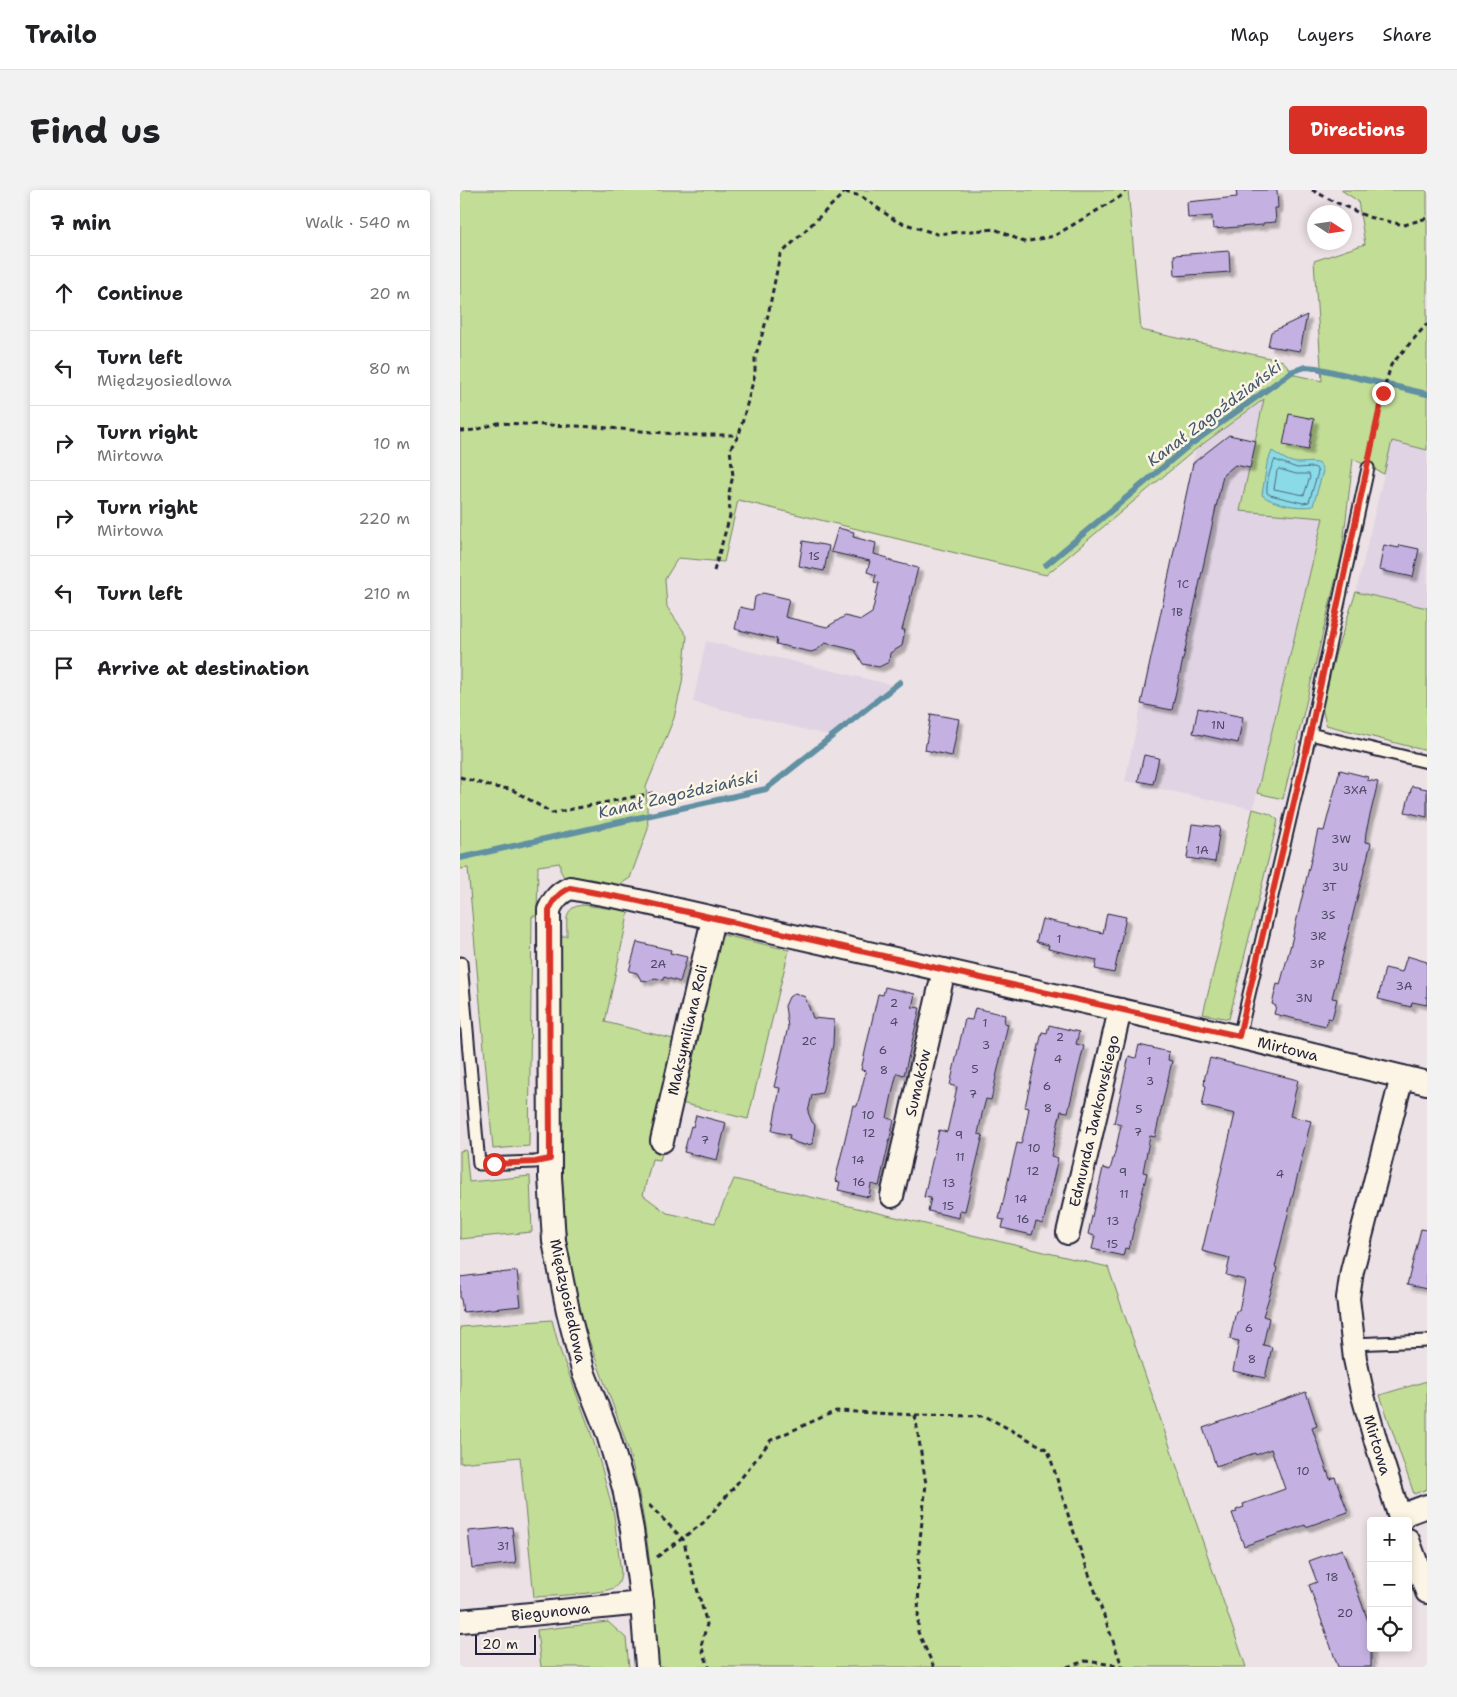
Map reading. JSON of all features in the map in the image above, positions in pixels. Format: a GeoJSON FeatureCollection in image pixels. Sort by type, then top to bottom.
{"type":"FeatureCollection","features":[{"type":"Feature","properties":{"kind":"street","name":"Mirtowa"},"geometry":{"type":"LineString","coordinates":[[554,899],[562,891],[570,888],[634,900],[1239,1036],[1402,1077],[1352,1271],[1348,1298],[1352,1344],[1365,1406],[1400,1517]]}},
{"type":"Feature","properties":{"kind":"street","name":"Międzyosiedlowa"},"geometry":{"type":"LineString","coordinates":[[554,899],[549,910],[550,1159],[554,1241],[568,1311],[584,1374],[608,1434],[624,1488],[638,1571],[647,1667]]}},
{"type":"Feature","properties":{"kind":"street","name":"Maksymiliana Roli"},"geometry":{"type":"LineString","coordinates":[[662,1141],[713,918]]}},
{"type":"Feature","properties":{"kind":"street","name":"Sumaków"},"geometry":{"type":"LineString","coordinates":[[892,1196],[944,970]]}},
{"type":"Feature","properties":{"kind":"street","name":"Edmunda Jankowskiego"},"geometry":{"type":"LineString","coordinates":[[1068,1233],[1120,1010]]}},
{"type":"Feature","properties":{"kind":"street"},"geometry":{"type":"LineString","coordinates":[[1402,1077],[1427,1083]]}},
{"type":"Feature","properties":{"kind":"street"},"geometry":{"type":"LineString","coordinates":[[1402,1517],[1427,1506]]}},
{"type":"Feature","properties":{"kind":"street"},"geometry":{"type":"LineString","coordinates":[[1412,1551],[1427,1592]]}},
{"type":"Feature","properties":{"kind":"street","name":"Biegunowa"},"geometry":{"type":"LineString","coordinates":[[460,1621],[642,1603]]}},
{"type":"Feature","properties":{"kind":"lane"},"geometry":{"type":"LineString","coordinates":[[1239,1036],[1310,734],[1368,468]]}},
{"type":"Feature","properties":{"kind":"lane"},"geometry":{"type":"LineString","coordinates":[[1310,734],[1427,762]]}},
{"type":"Feature","properties":{"kind":"lane"},"geometry":{"type":"LineString","coordinates":[[460,964],[462,964],[479,1164],[535,1162],[550,1159]]}},
{"type":"Feature","properties":{"kind":"lane"},"geometry":{"type":"LineString","coordinates":[[460,1092],[472,1091]]}},
{"type":"Feature","properties":{"kind":"lane"},"geometry":{"type":"LineString","coordinates":[[1352,1344],[1427,1341]]}},
{"type":"Feature","properties":{"kind":"path"},"geometry":{"type":"LineString","coordinates":[[714,571],[730,516],[729,492],[733,476],[730,449],[739,435],[755,374],[755,358],[768,316],[780,255],[846,191],[861,196],[896,221],[937,234],[995,229],[1024,242],[1054,236],[1120,197],[1126,190]]}},
{"type":"Feature","properties":{"kind":"path"},"geometry":{"type":"LineString","coordinates":[[1312,190],[1368,217],[1404,225],[1427,218]]}},
{"type":"Feature","properties":{"kind":"path"},"geometry":{"type":"LineString","coordinates":[[1368,468],[1387,374],[1391,365],[1427,324]]}},
{"type":"Feature","properties":{"kind":"path"},"geometry":{"type":"LineString","coordinates":[[460,431],[476,430],[498,423],[598,427],[686,435],[739,435]]}},
{"type":"Feature","properties":{"kind":"path"},"geometry":{"type":"LineString","coordinates":[[460,778],[493,787],[511,789],[552,813],[653,794]]}},
{"type":"Feature","properties":{"kind":"path"},"geometry":{"type":"LineString","coordinates":[[638,1571],[703,1523],[771,1440],[836,1411],[985,1416],[1048,1450],[1071,1524],[1124,1666],[1085,1660],[1067,1667]]}},
{"type":"Feature","properties":{"kind":"path"},"geometry":{"type":"LineString","coordinates":[[915,1415],[926,1484],[919,1549],[918,1632],[934,1667]]}},
{"type":"Feature","properties":{"kind":"path"},"geometry":{"type":"LineString","coordinates":[[624,1488],[644,1500],[683,1539],[707,1624],[701,1646],[710,1667]]}},
{"type":"Feature","properties":{"kind":"shaded area"},"geometry":{"type":"Polygon","coordinates":[[[1264,398],[1240,510],[1323,518],[1253,809],[1125,781],[1196,449],[1264,398]]]}},
{"type":"Feature","properties":{"kind":"shaded area"},"geometry":{"type":"Polygon","coordinates":[[[1392,441],[1427,450],[1427,608],[1356,592],[1392,441]]]}},
{"type":"Feature","properties":{"kind":"shaded area"},"geometry":{"type":"Polygon","coordinates":[[[706,641],[892,685],[831,736],[693,702],[706,641]]]}},
{"type":"Feature","properties":{"kind":"green space"},"geometry":{"type":"Polygon","coordinates":[[[460,190],[1128,190],[1141,330],[1283,361],[1295,375],[1322,381],[1314,261],[1352,250],[1352,248],[1365,244],[1358,201],[1341,190],[1427,190],[1427,450],[1392,441],[1384,474],[1353,459],[1342,553],[1283,799],[1257,793],[1323,518],[1240,511],[1264,399],[1196,449],[1046,575],[738,500],[724,562],[678,558],[665,579],[667,607],[687,636],[682,683],[674,718],[646,787],[648,829],[630,878],[616,887],[574,881],[564,877],[560,870],[560,863],[538,866],[537,916],[532,916],[529,1146],[493,1149],[468,868],[460,869],[460,190]]]}},
{"type":"Feature","properties":{"kind":"green space"},"geometry":{"type":"Polygon","coordinates":[[[1356,592],[1427,608],[1427,751],[1326,725],[1322,707],[1336,652],[1356,592]]]}},
{"type":"Feature","properties":{"kind":"green space"},"geometry":{"type":"Polygon","coordinates":[[[1253,809],[1270,814],[1278,820],[1229,1019],[1203,1014],[1253,809]]]}},
{"type":"Feature","properties":{"kind":"green space"},"geometry":{"type":"Polygon","coordinates":[[[583,905],[629,911],[605,1022],[677,1040],[664,1147],[660,1160],[652,1159],[643,1195],[667,1213],[715,1223],[734,1179],[1108,1267],[1246,1667],[659,1667],[648,1551],[639,1493],[624,1436],[582,1319],[572,1279],[566,1236],[561,1106],[560,936],[567,936],[569,912],[577,906],[583,905]]]}},
{"type":"Feature","properties":{"kind":"green space"},"geometry":{"type":"Polygon","coordinates":[[[719,934],[789,950],[748,1119],[677,1102],[719,934]]]}},
{"type":"Feature","properties":{"kind":"green space"},"geometry":{"type":"Polygon","coordinates":[[[466,1150],[469,1182],[530,1176],[532,1232],[460,1239],[460,1151],[466,1150]]]}},
{"type":"Feature","properties":{"kind":"green space"},"geometry":{"type":"Polygon","coordinates":[[[552,1320],[560,1350],[590,1430],[602,1469],[614,1515],[621,1573],[618,1584],[610,1589],[577,1594],[534,1597],[520,1457],[460,1463],[460,1327],[552,1320]]]}},
{"type":"Feature","properties":{"kind":"green space"},"geometry":{"type":"Polygon","coordinates":[[[1427,1381],[1427,1489],[1414,1494],[1380,1395],[1427,1381]]]}},
{"type":"Feature","properties":{"kind":"green space"},"geometry":{"type":"Polygon","coordinates":[[[608,1622],[626,1638],[629,1667],[541,1667],[537,1630],[608,1622]]]}},
{"type":"Feature","properties":{"kind":"water"},"geometry":{"type":"Polygon","coordinates":[[[1272,451],[1292,462],[1320,464],[1323,471],[1313,506],[1286,505],[1272,501],[1262,495],[1267,464],[1272,451]]]}},
{"type":"Feature","properties":{"kind":"building"},"geometry":{"type":"Polygon","coordinates":[[[1236,190],[1277,190],[1278,208],[1275,208],[1276,222],[1263,223],[1263,225],[1213,229],[1212,216],[1188,218],[1187,202],[1237,197],[1236,190]]]}},
{"type":"Feature","properties":{"kind":"building"},"geometry":{"type":"Polygon","coordinates":[[[1229,251],[1230,272],[1175,276],[1174,255],[1229,251]]]}},
{"type":"Feature","properties":{"kind":"building"},"geometry":{"type":"Polygon","coordinates":[[[1307,315],[1300,351],[1268,346],[1271,332],[1307,315]]]}},
{"type":"Feature","properties":{"kind":"building"},"geometry":{"type":"Polygon","coordinates":[[[1289,414],[1314,419],[1308,450],[1283,445],[1289,414]]]}},
{"type":"Feature","properties":{"kind":"building"},"geometry":{"type":"Polygon","coordinates":[[[1229,435],[1256,441],[1250,468],[1235,465],[1223,475],[1172,710],[1141,704],[1193,463],[1229,435]]]}},
{"type":"Feature","properties":{"kind":"building"},"geometry":{"type":"Polygon","coordinates":[[[838,528],[854,532],[853,537],[876,543],[874,554],[888,558],[887,560],[918,568],[902,630],[905,630],[902,646],[890,653],[889,662],[879,667],[863,664],[855,650],[825,643],[817,650],[811,652],[776,644],[777,639],[735,629],[740,607],[753,610],[755,597],[763,593],[789,599],[785,617],[827,627],[845,616],[861,620],[872,613],[879,583],[874,582],[876,575],[867,572],[870,561],[831,552],[838,528]]]}},
{"type":"Feature","properties":{"kind":"building"},"geometry":{"type":"Polygon","coordinates":[[[803,541],[829,546],[824,571],[799,566],[803,541]]]}},
{"type":"Feature","properties":{"kind":"building"},"geometry":{"type":"Polygon","coordinates":[[[1384,545],[1399,548],[1400,545],[1419,549],[1413,577],[1379,570],[1384,545]]]}},
{"type":"Feature","properties":{"kind":"building"},"geometry":{"type":"Polygon","coordinates":[[[1198,708],[1243,717],[1238,743],[1193,733],[1198,708]]]}},
{"type":"Feature","properties":{"kind":"building"},"geometry":{"type":"Polygon","coordinates":[[[931,714],[959,719],[952,756],[925,750],[931,714]]]}},
{"type":"Feature","properties":{"kind":"building"},"geometry":{"type":"Polygon","coordinates":[[[1144,755],[1159,758],[1153,784],[1138,781],[1144,755]]]}},
{"type":"Feature","properties":{"kind":"building"},"geometry":{"type":"Polygon","coordinates":[[[1340,770],[1368,777],[1367,780],[1378,782],[1366,832],[1365,842],[1371,843],[1332,998],[1337,999],[1332,1019],[1328,1018],[1326,1026],[1274,1014],[1276,1006],[1272,1004],[1277,984],[1280,985],[1291,944],[1318,830],[1324,831],[1340,770]]]}},
{"type":"Feature","properties":{"kind":"building"},"geometry":{"type":"Polygon","coordinates":[[[1412,786],[1427,789],[1427,817],[1405,812],[1412,786]]]}},
{"type":"Feature","properties":{"kind":"building"},"geometry":{"type":"Polygon","coordinates":[[[1192,824],[1220,827],[1215,862],[1187,858],[1192,824]]]}},
{"type":"Feature","properties":{"kind":"building"},"geometry":{"type":"Polygon","coordinates":[[[1107,913],[1126,917],[1114,973],[1095,969],[1097,960],[1048,949],[1049,945],[1036,942],[1042,919],[1103,933],[1107,913]]]}},
{"type":"Feature","properties":{"kind":"building"},"geometry":{"type":"Polygon","coordinates":[[[637,942],[671,950],[670,953],[687,957],[680,982],[664,977],[663,980],[655,978],[648,981],[641,980],[637,973],[629,971],[637,942]]]}},
{"type":"Feature","properties":{"kind":"building"},"geometry":{"type":"Polygon","coordinates":[[[1407,956],[1427,962],[1427,1005],[1412,1002],[1411,1007],[1378,999],[1385,968],[1402,972],[1407,956]]]}},
{"type":"Feature","properties":{"kind":"building"},"geometry":{"type":"Polygon","coordinates":[[[885,987],[915,994],[912,1007],[920,1008],[904,1075],[897,1073],[894,1085],[887,1118],[894,1120],[879,1186],[871,1184],[869,1197],[838,1190],[840,1182],[835,1181],[853,1105],[857,1106],[866,1071],[861,1070],[878,994],[883,995],[885,987]]]}},
{"type":"Feature","properties":{"kind":"building"},"geometry":{"type":"Polygon","coordinates":[[[795,993],[805,997],[813,1018],[834,1020],[833,1045],[822,1093],[812,1095],[808,1112],[815,1125],[812,1144],[804,1145],[789,1139],[790,1135],[772,1131],[780,1088],[774,1087],[788,1027],[785,1006],[789,997],[795,993]]]}},
{"type":"Feature","properties":{"kind":"building"},"geometry":{"type":"Polygon","coordinates":[[[975,1008],[1005,1015],[1004,1023],[1008,1024],[991,1100],[986,1099],[982,1114],[978,1134],[983,1135],[965,1211],[960,1210],[959,1218],[928,1211],[931,1198],[924,1197],[939,1130],[947,1132],[950,1119],[957,1087],[950,1085],[965,1019],[972,1020],[975,1008]]]}},
{"type":"Feature","properties":{"kind":"building"},"geometry":{"type":"Polygon","coordinates":[[[1049,1025],[1079,1032],[1076,1044],[1084,1046],[1068,1112],[1061,1111],[1051,1156],[1058,1158],[1043,1224],[1036,1222],[1032,1235],[1002,1228],[1004,1220],[999,1219],[1017,1143],[1021,1144],[1026,1124],[1029,1108],[1025,1107],[1042,1032],[1047,1033],[1049,1025]]]}},
{"type":"Feature","properties":{"kind":"building"},"geometry":{"type":"Polygon","coordinates":[[[1139,1045],[1169,1052],[1168,1060],[1172,1061],[1155,1137],[1150,1136],[1143,1172],[1147,1173],[1129,1249],[1125,1248],[1123,1256],[1092,1249],[1095,1236],[1088,1234],[1103,1168],[1110,1170],[1116,1148],[1121,1125],[1114,1123],[1129,1056],[1136,1058],[1139,1045]]]}},
{"type":"Feature","properties":{"kind":"building"},"geometry":{"type":"Polygon","coordinates":[[[1210,1058],[1298,1080],[1290,1116],[1311,1121],[1275,1267],[1277,1268],[1273,1285],[1263,1316],[1269,1318],[1263,1345],[1272,1347],[1265,1378],[1233,1371],[1239,1341],[1230,1339],[1236,1311],[1239,1311],[1245,1280],[1226,1275],[1230,1258],[1202,1251],[1235,1114],[1202,1106],[1206,1086],[1204,1085],[1205,1076],[1210,1058]]]}},
{"type":"Feature","properties":{"kind":"building"},"geometry":{"type":"Polygon","coordinates":[[[696,1115],[726,1123],[717,1160],[684,1152],[696,1115]]]}},
{"type":"Feature","properties":{"kind":"building"},"geometry":{"type":"Polygon","coordinates":[[[1421,1229],[1427,1230],[1427,1289],[1407,1285],[1421,1229]]]}},
{"type":"Feature","properties":{"kind":"building"},"geometry":{"type":"Polygon","coordinates":[[[517,1271],[521,1306],[463,1312],[460,1299],[460,1277],[517,1271]]]}},
{"type":"Feature","properties":{"kind":"building"},"geometry":{"type":"Polygon","coordinates":[[[1306,1392],[1317,1426],[1312,1428],[1330,1479],[1335,1477],[1348,1512],[1244,1546],[1232,1513],[1244,1507],[1243,1504],[1285,1489],[1271,1449],[1216,1466],[1203,1428],[1306,1392]]]}},
{"type":"Feature","properties":{"kind":"building"},"geometry":{"type":"Polygon","coordinates":[[[512,1527],[516,1563],[472,1568],[468,1531],[512,1527]]]}},
{"type":"Feature","properties":{"kind":"building"},"geometry":{"type":"Polygon","coordinates":[[[1342,1549],[1367,1618],[1367,1652],[1371,1652],[1371,1667],[1338,1667],[1309,1585],[1317,1582],[1309,1561],[1342,1549]]]}},
{"type":"Feature","properties":{"kind":"waterway","name":"Kanał Zagoździański"},"geometry":{"type":"LineString","coordinates":[[1046,565],[1187,447],[1293,371],[1306,367],[1316,368],[1427,394]]}},
{"type":"Feature","properties":{"kind":"waterway","name":"Kanał Zagoździański"},"geometry":{"type":"LineString","coordinates":[[460,858],[766,789],[900,682]]}},
{"type":"Feature","properties":{"kind":"route"},"geometry":{"type":"LineString","coordinates":[[494,1164],[535,1162],[550,1159],[549,910],[554,899],[562,891],[570,888],[634,900],[1239,1036],[1310,734],[1383,393]]}}]}
